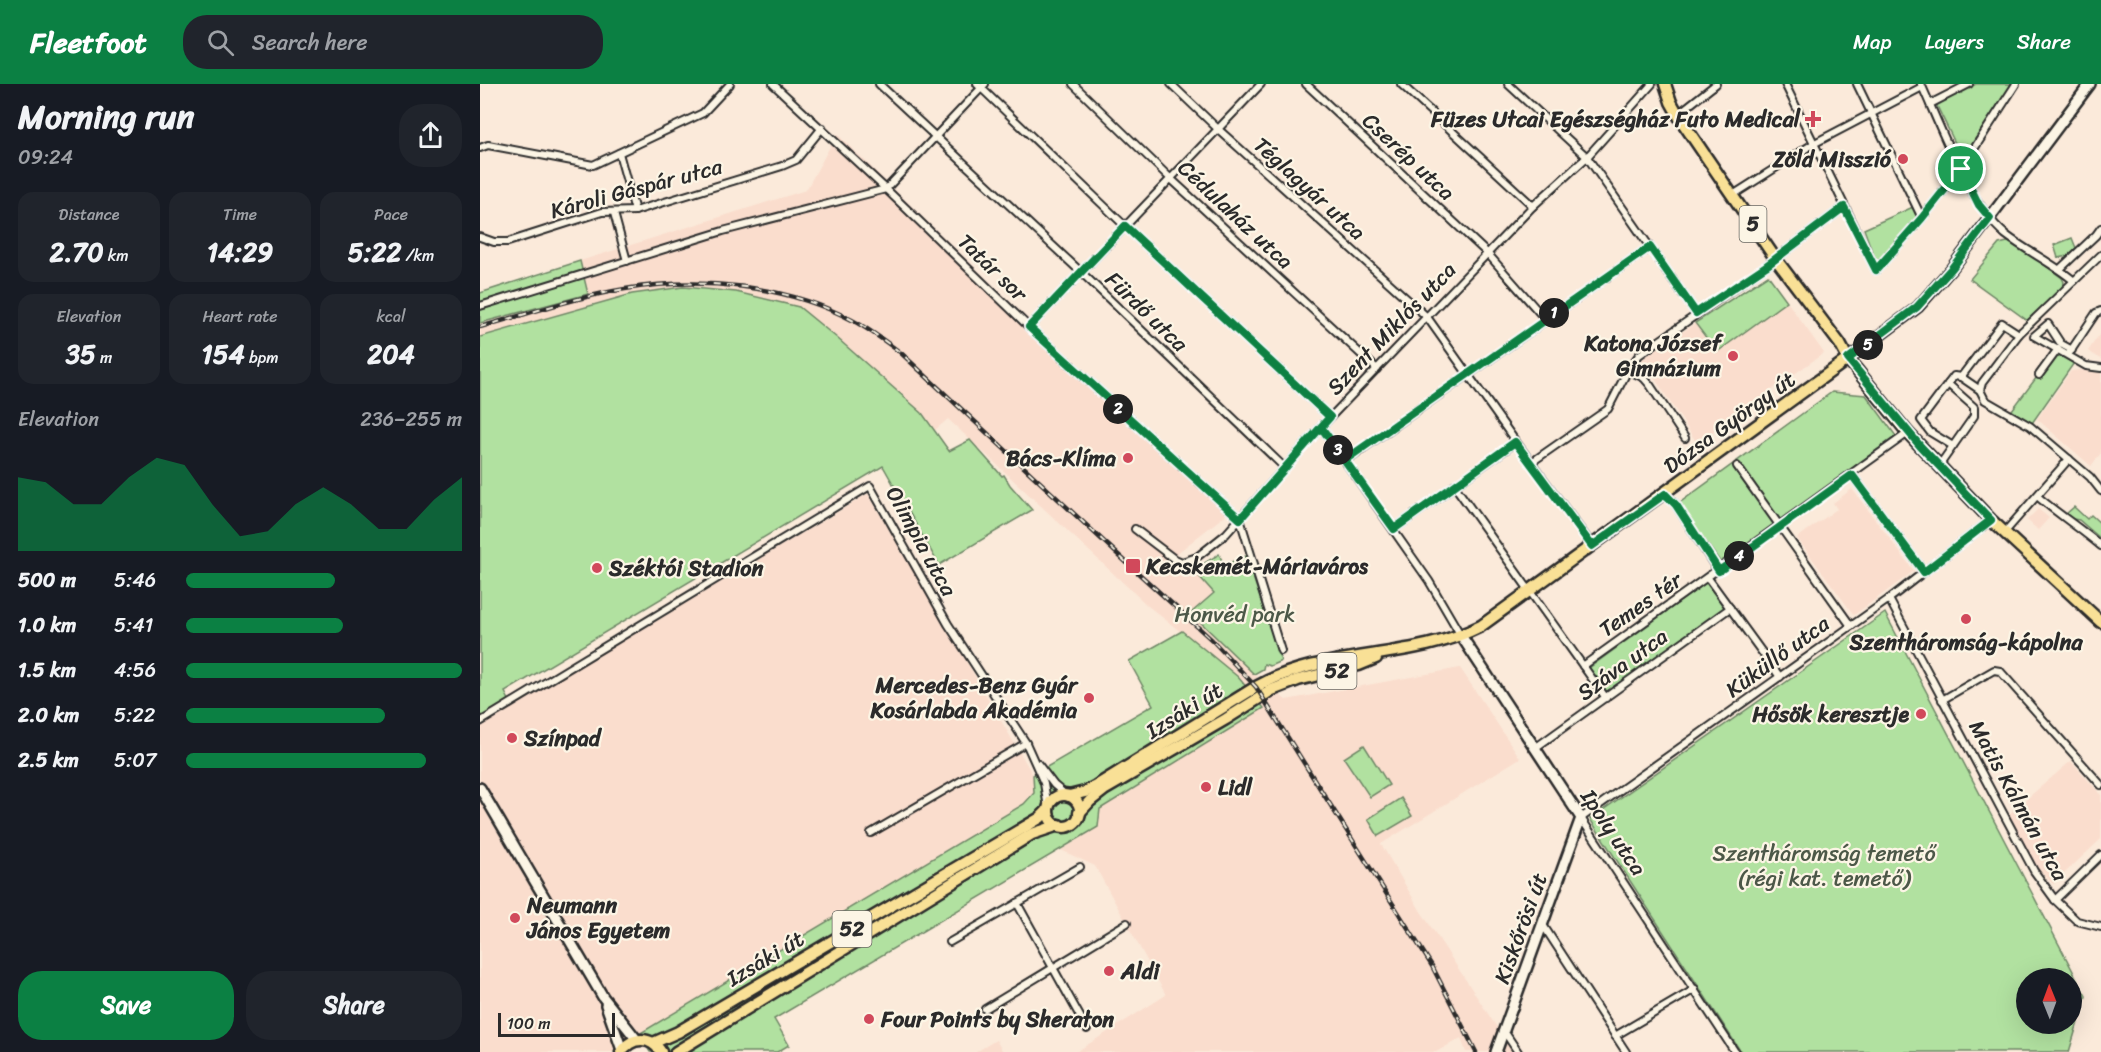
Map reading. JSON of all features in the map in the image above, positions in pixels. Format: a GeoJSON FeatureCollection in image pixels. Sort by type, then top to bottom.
{"type":"FeatureCollection","features":[{"type":"Feature","properties":{"kind":"main road","name":"5"},"geometry":{"type":"LineString","coordinates":[[1665,84],[1678,114],[1775,258],[1840,344],[1848,359],[1908,433],[1939,466],[2004,533],[2101,622]]}},
{"type":"Feature","properties":{"kind":"main road","name":"Dózsa György út"},"geometry":{"type":"LineString","coordinates":[[1288,678],[1356,657],[1433,644],[1480,626],[1665,494],[1848,359]]}},
{"type":"Feature","properties":{"kind":"main road","name":"Izsáki út"},"geometry":{"type":"LineString","coordinates":[[1067,795],[1084,792],[1256,687],[1288,678]]}},
{"type":"Feature","properties":{"kind":"main road","name":"Izsáki út"},"geometry":{"type":"LineString","coordinates":[[1079,813],[1104,790],[1226,719],[1288,678]]}},
{"type":"Feature","properties":{"kind":"main road","name":"52"},"geometry":{"type":"LineString","coordinates":[[1048,809],[1056,797],[1067,795]]}},
{"type":"Feature","properties":{"kind":"main road"},"geometry":{"type":"LineString","coordinates":[[1067,795],[1077,802],[1079,813]]}},
{"type":"Feature","properties":{"kind":"main road","name":"Izsáki út"},"geometry":{"type":"LineString","coordinates":[[653,1043],[698,1020],[1040,818],[1048,809]]}},
{"type":"Feature","properties":{"kind":"main road"},"geometry":{"type":"LineString","coordinates":[[1048,809],[1052,820],[1059,825]]}},
{"type":"Feature","properties":{"kind":"main road","name":"52"},"geometry":{"type":"LineString","coordinates":[[1059,825],[1068,826],[1073,823],[1079,813]]}},
{"type":"Feature","properties":{"kind":"main road","name":"Izsáki út"},"geometry":{"type":"LineString","coordinates":[[676,1052],[1032,834],[1059,825]]}},
{"type":"Feature","properties":{"kind":"main road"},"geometry":{"type":"LineString","coordinates":[[621,1051],[628,1044],[637,1040],[647,1040],[662,1052]]}},
{"type":"Feature","properties":{"kind":"street"},"geometry":{"type":"LineString","coordinates":[[480,148],[488,145],[593,165],[703,112],[730,84]]}},
{"type":"Feature","properties":{"kind":"street","name":"Tatár sor"},"geometry":{"type":"LineString","coordinates":[[772,84],[822,128],[1029,327],[1240,519]]}},
{"type":"Feature","properties":{"kind":"street","name":"Fürdő utca"},"geometry":{"type":"LineString","coordinates":[[879,84],[1082,273],[1284,467]]}},
{"type":"Feature","properties":{"kind":"street","name":"Cédulaház utca"},"geometry":{"type":"LineString","coordinates":[[1073,84],[1170,178],[1377,369]]}},
{"type":"Feature","properties":{"kind":"street","name":"Téglagyár utca"},"geometry":{"type":"LineString","coordinates":[[1171,84],[1427,317],[1592,546]]}},
{"type":"Feature","properties":{"kind":"street"},"geometry":{"type":"LineString","coordinates":[[1029,327],[1260,84]]}},
{"type":"Feature","properties":{"kind":"street","name":"Cserép utca"},"geometry":{"type":"LineString","coordinates":[[1306,84],[1488,254],[1545,319]]}},
{"type":"Feature","properties":{"kind":"street"},"geometry":{"type":"LineString","coordinates":[[1401,84],[1533,206]]}},
{"type":"Feature","properties":{"kind":"street"},"geometry":{"type":"LineString","coordinates":[[1508,84],[1587,157],[1696,313]]}},
{"type":"Feature","properties":{"kind":"street","name":"Szent Miklós utca"},"geometry":{"type":"LineString","coordinates":[[1136,529],[1173,558],[1182,562],[1204,552],[1226,534],[1330,417],[1533,206],[1587,157],[1652,84]]}},
{"type":"Feature","properties":{"kind":"street"},"geometry":{"type":"LineString","coordinates":[[1678,114],[1716,84]]}},
{"type":"Feature","properties":{"kind":"street"},"geometry":{"type":"LineString","coordinates":[[1785,84],[1876,270],[1961,169],[2016,84]]}},
{"type":"Feature","properties":{"kind":"street"},"geometry":{"type":"LineString","coordinates":[[1857,84],[1922,218]]}},
{"type":"Feature","properties":{"kind":"street"},"geometry":{"type":"LineString","coordinates":[[1930,104],[1970,84]]}},
{"type":"Feature","properties":{"kind":"street"},"geometry":{"type":"LineString","coordinates":[[1848,359],[1917,307],[1952,268],[2090,84]]}},
{"type":"Feature","properties":{"kind":"street"},"geometry":{"type":"LineString","coordinates":[[480,306],[723,231],[886,189],[981,85],[1125,226],[1330,417]]}},
{"type":"Feature","properties":{"kind":"street"},"geometry":{"type":"LineString","coordinates":[[1733,195],[1813,144],[1922,85],[1979,205],[2006,234],[2060,269],[2074,281]]}},
{"type":"Feature","properties":{"kind":"street","name":"Károli Gáspár utca"},"geometry":{"type":"LineString","coordinates":[[480,237],[494,242],[508,242],[602,212],[634,211],[782,166],[796,160],[822,128]]}},
{"type":"Feature","properties":{"kind":"street"},"geometry":{"type":"LineString","coordinates":[[619,153],[634,211]]}},
{"type":"Feature","properties":{"kind":"street"},"geometry":{"type":"LineString","coordinates":[[1532,462],[1608,409],[1628,370],[1639,355],[1844,207]]}},
{"type":"Feature","properties":{"kind":"street"},"geometry":{"type":"LineString","coordinates":[[614,213],[627,261]]}},
{"type":"Feature","properties":{"kind":"street"},"geometry":{"type":"LineString","coordinates":[[2060,269],[2100,230]]}},
{"type":"Feature","properties":{"kind":"street"},"geometry":{"type":"LineString","coordinates":[[1345,460],[1650,247]]}},
{"type":"Feature","properties":{"kind":"street"},"geometry":{"type":"LineString","coordinates":[[1981,387],[2019,334],[2101,255]]}},
{"type":"Feature","properties":{"kind":"street"},"geometry":{"type":"LineString","coordinates":[[2070,352],[2097,313],[2101,311]]}},
{"type":"Feature","properties":{"kind":"street"},"geometry":{"type":"LineString","coordinates":[[1961,377],[2002,323],[2019,334]]}},
{"type":"Feature","properties":{"kind":"street"},"geometry":{"type":"LineString","coordinates":[[2070,352],[2058,349],[2034,336],[2048,324],[2061,344],[2086,366],[2101,368]]}},
{"type":"Feature","properties":{"kind":"street"},"geometry":{"type":"LineString","coordinates":[[2039,375],[2058,349]]}},
{"type":"Feature","properties":{"kind":"street"},"geometry":{"type":"LineString","coordinates":[[1628,370],[1644,378],[1650,385],[1685,438]]}},
{"type":"Feature","properties":{"kind":"street"},"geometry":{"type":"LineString","coordinates":[[1953,446],[1930,432],[1921,420],[1954,376],[1981,387],[1985,400],[2030,426],[2090,477],[2101,491]]}},
{"type":"Feature","properties":{"kind":"street"},"geometry":{"type":"LineString","coordinates":[[1939,466],[1974,416],[1974,407],[1948,384]]}},
{"type":"Feature","properties":{"kind":"street"},"geometry":{"type":"LineString","coordinates":[[1321,427],[1429,581],[1460,634]]}},
{"type":"Feature","properties":{"kind":"street","name":"Temes tér"},"geometry":{"type":"LineString","coordinates":[[1583,666],[1719,571],[1908,433]]}},
{"type":"Feature","properties":{"kind":"street"},"geometry":{"type":"LineString","coordinates":[[1394,529],[1515,442]]}},
{"type":"Feature","properties":{"kind":"street"},"geometry":{"type":"LineString","coordinates":[[2004,533],[2069,459]]}},
{"type":"Feature","properties":{"kind":"street"},"geometry":{"type":"LineString","coordinates":[[1737,466],[1851,626]]}},
{"type":"Feature","properties":{"kind":"street"},"geometry":{"type":"LineString","coordinates":[[1852,475],[1924,572]]}},
{"type":"Feature","properties":{"kind":"street"},"geometry":{"type":"LineString","coordinates":[[1454,485],[1606,698]]}},
{"type":"Feature","properties":{"kind":"street","name":"Olimpia utca"},"geometry":{"type":"LineString","coordinates":[[480,722],[870,486],[948,624],[1026,743],[1044,783],[1048,809]]}},
{"type":"Feature","properties":{"kind":"street"},"geometry":{"type":"LineString","coordinates":[[1665,494],[1676,505],[1719,571]]}},
{"type":"Feature","properties":{"kind":"street"},"geometry":{"type":"LineString","coordinates":[[2037,496],[2101,546]]}},
{"type":"Feature","properties":{"kind":"street"},"geometry":{"type":"LineString","coordinates":[[1240,519],[1281,651]]}},
{"type":"Feature","properties":{"kind":"street","name":"Küküllő utca"},"geometry":{"type":"LineString","coordinates":[[1581,818],[1851,626],[1991,520]]}},
{"type":"Feature","properties":{"kind":"street"},"geometry":{"type":"LineString","coordinates":[[1707,578],[1780,677]]}},
{"type":"Feature","properties":{"kind":"street","name":"Matis Kálmán utca"},"geometry":{"type":"LineString","coordinates":[[1889,598],[2034,871],[2055,900],[2078,921],[2101,927]]}},
{"type":"Feature","properties":{"kind":"street","name":"Száva utca"},"geometry":{"type":"LineString","coordinates":[[1535,748],[1730,608]]}},
{"type":"Feature","properties":{"kind":"street","name":"Ipoly utca"},"geometry":{"type":"LineString","coordinates":[[1460,634],[1735,1052]]}},
{"type":"Feature","properties":{"kind":"street"},"geometry":{"type":"LineString","coordinates":[[1942,700],[1994,670],[2000,671],[2101,785]]}},
{"type":"Feature","properties":{"kind":"street"},"geometry":{"type":"LineString","coordinates":[[871,833],[1026,743]]}},
{"type":"Feature","properties":{"kind":"street","name":"Olimpia utca"},"geometry":{"type":"LineString","coordinates":[[1032,756],[1054,785],[1067,795]]}},
{"type":"Feature","properties":{"kind":"street"},"geometry":{"type":"LineString","coordinates":[[480,788],[603,997],[637,1040]]}},
{"type":"Feature","properties":{"kind":"street","name":"Kiskőrösi út"},"geometry":{"type":"LineString","coordinates":[[1496,1052],[1581,818]]}},
{"type":"Feature","properties":{"kind":"street"},"geometry":{"type":"LineString","coordinates":[[2055,900],[2101,855]]}},
{"type":"Feature","properties":{"kind":"street"},"geometry":{"type":"LineString","coordinates":[[950,942],[1080,867]]}},
{"type":"Feature","properties":{"kind":"street"},"geometry":{"type":"LineString","coordinates":[[1017,903],[1087,1029]]}},
{"type":"Feature","properties":{"kind":"street"},"geometry":{"type":"LineString","coordinates":[[985,1009],[1127,922]]}},
{"type":"Feature","properties":{"kind":"street"},"geometry":{"type":"LineString","coordinates":[[1543,925],[1626,1052]]}},
{"type":"Feature","properties":{"kind":"street"},"geometry":{"type":"LineString","coordinates":[[1615,1036],[1695,989]]}},
{"type":"Feature","properties":{"kind":"street"},"geometry":{"type":"LineString","coordinates":[[603,997],[621,1051]]}},
{"type":"Feature","properties":{"kind":"street"},"geometry":{"type":"LineString","coordinates":[[1503,1030],[1518,1052]]}},
{"type":"Feature","properties":{"kind":"shaded area"},"geometry":{"type":"Polygon","coordinates":[[[837,134],[1228,513],[1176,554],[1214,593],[1192,614],[1254,674],[1286,700],[1460,668],[1520,758],[1381,844],[1420,910],[1513,1052],[1466,1052],[1461,1038],[1436,1052],[1076,1052],[1166,995],[1095,866],[1061,850],[1098,827],[1100,809],[1264,708],[1238,677],[1148,606],[948,419],[935,430],[922,413],[799,307],[736,292],[683,287],[632,294],[480,337],[480,323],[587,294],[580,261],[806,190],[837,134]]]}},
{"type":"Feature","properties":{"kind":"shaded area","name":"Katona József Gimnázium"},"geometry":{"type":"Polygon","coordinates":[[[1768,275],[1824,353],[1697,443],[1642,359],[1768,275]]]}},
{"type":"Feature","properties":{"kind":"shaded area"},"geometry":{"type":"Polygon","coordinates":[[[2101,332],[2101,359],[2088,351],[2101,332]]]}},
{"type":"Feature","properties":{"kind":"shaded area"},"geometry":{"type":"Polygon","coordinates":[[[2071,371],[2101,373],[2101,453],[2091,466],[2037,419],[2071,371]]]}},
{"type":"Feature","properties":{"kind":"shaded area"},"geometry":{"type":"Polygon","coordinates":[[[1852,489],[1914,571],[1854,615],[1797,538],[1837,509],[1833,503],[1852,489]]]}},
{"type":"Feature","properties":{"kind":"shaded area"},"geometry":{"type":"Polygon","coordinates":[[[868,494],[1033,775],[1034,793],[1024,804],[619,1046],[618,1052],[480,1052],[480,726],[868,494]]]}},
{"type":"Feature","properties":{"kind":"shaded area"},"geometry":{"type":"Polygon","coordinates":[[[2038,509],[2049,518],[2038,530],[2027,520],[2038,509]]]}},
{"type":"Feature","properties":{"kind":"shaded area"},"geometry":{"type":"Polygon","coordinates":[[[2071,761],[2101,795],[2101,839],[2053,884],[2037,868],[2009,814],[2071,761]]]}},
{"type":"Feature","properties":{"kind":"shaded area"},"geometry":{"type":"Polygon","coordinates":[[[996,1040],[1003,1052],[976,1052],[996,1040]]]}},
{"type":"Feature","properties":{"kind":"green space"},"geometry":{"type":"Polygon","coordinates":[[[1976,84],[2012,84],[1965,154],[1958,149],[1936,104],[1976,84]]]}},
{"type":"Feature","properties":{"kind":"green space"},"geometry":{"type":"Polygon","coordinates":[[[1913,207],[1918,217],[1877,265],[1864,229],[1913,207]]]}},
{"type":"Feature","properties":{"kind":"green space"},"geometry":{"type":"Polygon","coordinates":[[[2072,238],[2076,248],[2067,256],[2058,258],[2054,245],[2072,238]]]}},
{"type":"Feature","properties":{"kind":"green space"},"geometry":{"type":"Polygon","coordinates":[[[2012,241],[2062,278],[2064,282],[2060,292],[2028,321],[1970,279],[1999,244],[2012,241]]]}},
{"type":"Feature","properties":{"kind":"green space"},"geometry":{"type":"Polygon","coordinates":[[[580,261],[588,294],[480,323],[480,293],[580,261]]]}},
{"type":"Feature","properties":{"kind":"green space"},"geometry":{"type":"Polygon","coordinates":[[[1768,275],[1787,301],[1717,352],[1695,323],[1768,275]]]}},
{"type":"Feature","properties":{"kind":"green space","name":"Széktói Stadion"},"geometry":{"type":"Polygon","coordinates":[[[683,287],[736,292],[799,307],[922,413],[949,451],[970,440],[1002,476],[1004,475],[1032,510],[939,565],[883,466],[505,692],[512,706],[480,726],[480,337],[632,294],[683,287]]]}},
{"type":"Feature","properties":{"kind":"green space"},"geometry":{"type":"Polygon","coordinates":[[[2058,349],[2076,360],[2030,426],[2009,414],[2058,349]]]}},
{"type":"Feature","properties":{"kind":"green space"},"geometry":{"type":"Polygon","coordinates":[[[1832,392],[1866,395],[1896,436],[1721,563],[1678,504],[1832,392]]]}},
{"type":"Feature","properties":{"kind":"green space"},"geometry":{"type":"Polygon","coordinates":[[[2074,507],[2087,519],[2091,515],[2101,524],[2101,539],[2079,520],[2066,514],[2074,507]]]}},
{"type":"Feature","properties":{"kind":"green space","name":"Honvéd park"},"geometry":{"type":"Polygon","coordinates":[[[1219,554],[1224,565],[1246,556],[1281,661],[1270,666],[1264,664],[1263,669],[1254,674],[1191,613],[1214,593],[1189,565],[1195,561],[1200,566],[1219,554]]]}},
{"type":"Feature","properties":{"kind":"green space"},"geometry":{"type":"Polygon","coordinates":[[[1707,582],[1725,607],[1607,692],[1589,668],[1707,582]]]}},
{"type":"Feature","properties":{"kind":"green space","name":"Szentháromság temető (régi kat. temető)"},"geometry":{"type":"Polygon","coordinates":[[[1885,613],[2071,968],[2016,968],[2016,1034],[2074,1034],[2069,1052],[1741,1052],[1590,819],[1885,613]]]}},
{"type":"Feature","properties":{"kind":"green space"},"geometry":{"type":"Polygon","coordinates":[[[1182,631],[1238,677],[1264,708],[1100,809],[1098,827],[774,1019],[789,1045],[777,1052],[650,1052],[639,1034],[1024,804],[1034,793],[1033,775],[1153,705],[1129,661],[1182,631]]]}},
{"type":"Feature","properties":{"kind":"green space"},"geometry":{"type":"Polygon","coordinates":[[[1364,745],[1389,785],[1370,797],[1344,758],[1364,745]]]}},
{"type":"Feature","properties":{"kind":"green space"},"geometry":{"type":"Polygon","coordinates":[[[1401,798],[1412,816],[1378,836],[1368,819],[1401,798]]]}},
{"type":"Feature","properties":{"kind":"green space","name":"Szentháromság temető (régi kat. temető)"},"geometry":{"type":"Polygon","coordinates":[[[2082,988],[2086,996],[2082,1009],[2082,988]]]}},
{"type":"Feature","properties":{"kind":"railway"},"geometry":{"type":"LineString","coordinates":[[480,327],[607,292],[653,285],[712,284],[741,286],[798,298],[852,320],[889,344],[1212,640],[1256,687],[1432,966],[1476,1052]]}},
{"type":"Feature","properties":{"kind":"place","name":"Füzes Utcai Egészségház Futo Medical"},"geometry":{"type":"Point","coordinates":[1813,119]}},
{"type":"Feature","properties":{"kind":"place","name":"Zöld Misszió"},"geometry":{"type":"Point","coordinates":[1903,159]}},
{"type":"Feature","properties":{"kind":"place","name":"Katona József Gimnázium"},"geometry":{"type":"Point","coordinates":[1733,356]}},
{"type":"Feature","properties":{"kind":"place","name":"Bács-Klíma"},"geometry":{"type":"Point","coordinates":[1128,458]}},
{"type":"Feature","properties":{"kind":"place","name":"Kecskemét-Máriaváros"},"geometry":{"type":"Point","coordinates":[1133,566]}},
{"type":"Feature","properties":{"kind":"place","name":"Széktói Stadion"},"geometry":{"type":"Point","coordinates":[597,568]}},
{"type":"Feature","properties":{"kind":"place","name":"Szentháromság-kápolna"},"geometry":{"type":"Point","coordinates":[1966,619]}},
{"type":"Feature","properties":{"kind":"place","name":"Mercedes-Benz Gyár Kosárlabda Akadémia"},"geometry":{"type":"Point","coordinates":[1089,698]}},
{"type":"Feature","properties":{"kind":"place","name":"Hősök keresztje"},"geometry":{"type":"Point","coordinates":[1921,714]}},
{"type":"Feature","properties":{"kind":"place","name":"Színpad"},"geometry":{"type":"Point","coordinates":[512,738]}},
{"type":"Feature","properties":{"kind":"place","name":"Lidl"},"geometry":{"type":"Point","coordinates":[1206,787]}},
{"type":"Feature","properties":{"kind":"place","name":"Neumann János Egyetem"},"geometry":{"type":"Point","coordinates":[515,918]}},
{"type":"Feature","properties":{"kind":"place","name":"Aldi"},"geometry":{"type":"Point","coordinates":[1109,971]}},
{"type":"Feature","properties":{"kind":"place","name":"Four Points by Sheraton"},"geometry":{"type":"Point","coordinates":[869,1019]}},
{"type":"Feature","properties":{"kind":"route"},"geometry":{"type":"LineString","coordinates":[[1961,169],[1876,270],[1844,207],[1766,266],[1696,313],[1650,247],[1345,460],[1321,427],[1240,519],[1029,327],[1125,226],[1330,417],[1321,427],[1394,529],[1515,442],[1592,546],[1665,494],[1676,505],[1719,571],[1852,475],[1924,572],[1991,520],[1921,447],[1848,359],[1917,307],[1952,268],[1990,218],[1979,205],[1961,169]]}}]}
